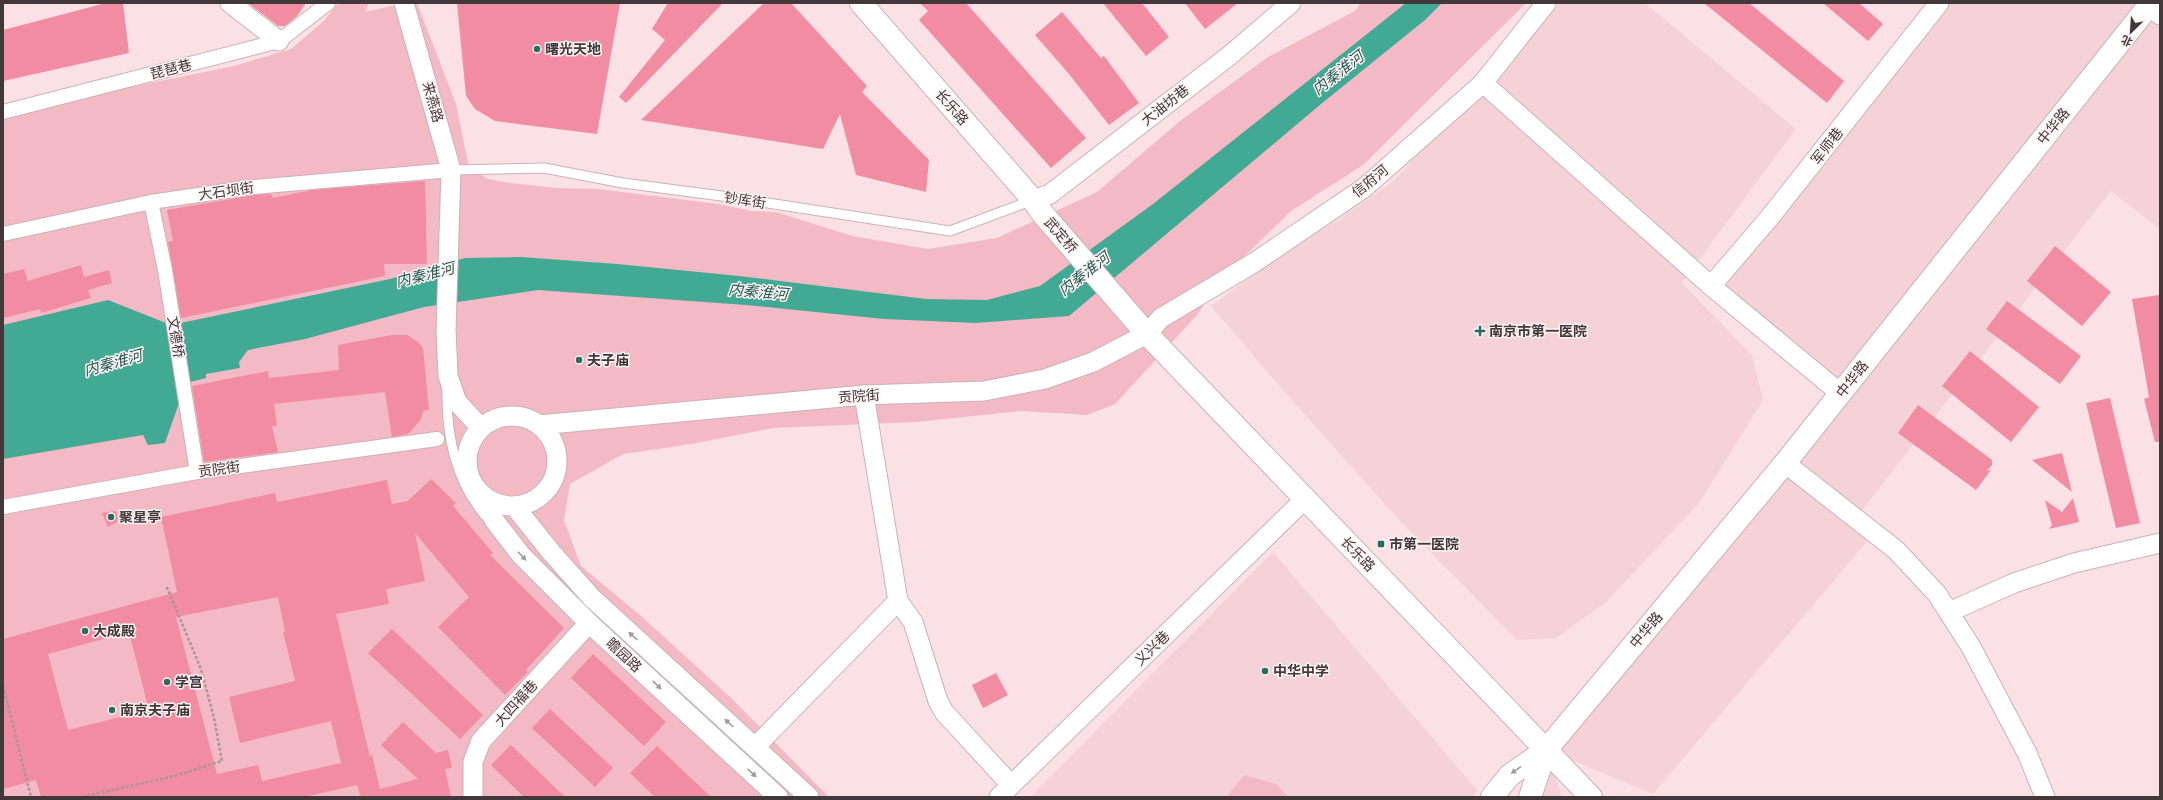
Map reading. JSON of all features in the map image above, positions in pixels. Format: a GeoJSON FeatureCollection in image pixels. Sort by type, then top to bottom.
{"type":"FeatureCollection","features":[{"type":"Feature","properties":{"kind":"main road","name":"长乐路"},"geometry":{"type":"LineString","coordinates":[[861,3],[1038,207]]}},
{"type":"Feature","properties":{"kind":"main road","name":"中华路"},"geometry":{"type":"LineString","coordinates":[[1492,797],[1510,775],[1546,750],[1785,464],[1840,393],[2151,7]]}},
{"type":"Feature","properties":{"kind":"main road","name":"武定桥"},"geometry":{"type":"LineString","coordinates":[[1038,207],[1127,311]]}},
{"type":"Feature","properties":{"kind":"main road","name":"长乐路"},"geometry":{"type":"LineString","coordinates":[[1127,311],[1154,326],[1305,499],[1591,797]]}},
{"type":"Feature","properties":{"kind":"main road","name":"中华路"},"geometry":{"type":"LineString","coordinates":[[1530,797],[1546,750]]}},
{"type":"Feature","properties":{"kind":"street"},"geometry":{"type":"LineString","coordinates":[[230,3],[279,41]]}},
{"type":"Feature","properties":{"kind":"street","name":"琵琶巷"},"geometry":{"type":"LineString","coordinates":[[3,112],[279,41],[328,3]]}},
{"type":"Feature","properties":{"kind":"street","name":"来燕路"},"geometry":{"type":"LineString","coordinates":[[404,3],[451,170],[446,330],[448,376]]}},
{"type":"Feature","properties":{"kind":"street","name":"大油坊巷"},"geometry":{"type":"LineString","coordinates":[[1038,207],[1050,194],[1228,56],[1291,3]]}},
{"type":"Feature","properties":{"kind":"street","name":"信府河"},"geometry":{"type":"LineString","coordinates":[[1154,326],[1255,262],[1364,188],[1483,83],[1546,3]]}},
{"type":"Feature","properties":{"kind":"street","name":"军师巷"},"geometry":{"type":"LineString","coordinates":[[1711,286],[1770,217],[1939,3]]}},
{"type":"Feature","properties":{"kind":"street"},"geometry":{"type":"LineString","coordinates":[[1483,83],[1711,286],[1840,393]]}},
{"type":"Feature","properties":{"kind":"street","name":"大石坝街"},"geometry":{"type":"LineString","coordinates":[[3,234],[151,202],[254,187],[451,170]]}},
{"type":"Feature","properties":{"kind":"street","name":"文德桥"},"geometry":{"type":"LineString","coordinates":[[151,202],[165,270],[197,472]]}},
{"type":"Feature","properties":{"kind":"street","name":"贡院街"},"geometry":{"type":"LineString","coordinates":[[539,425],[864,395],[984,391],[1045,379],[1093,362],[1154,326]]}},
{"type":"Feature","properties":{"kind":"street"},"geometry":{"type":"LineString","coordinates":[[448,376],[457,402],[481,428]]}},
{"type":"Feature","properties":{"kind":"street"},"geometry":{"type":"LineString","coordinates":[[864,395],[898,601],[913,622],[938,701],[944,712],[1005,791]]}},
{"type":"Feature","properties":{"kind":"street"},"geometry":{"type":"LineString","coordinates":[[510,416],[525,418],[539,425],[550,437],[556,451],[558,466],[553,482],[544,494],[531,503],[515,507],[502,506],[488,500],[474,485],[467,466],[468,452],[472,439],[481,428],[494,420],[510,416]]}},
{"type":"Feature","properties":{"kind":"street","name":"贡院街"},"geometry":{"type":"LineString","coordinates":[[3,507],[197,472],[437,439]]}},
{"type":"Feature","properties":{"kind":"street"},"geometry":{"type":"LineString","coordinates":[[1785,464],[1896,550],[1937,594],[1971,647],[2027,753],[2045,797]]}},
{"type":"Feature","properties":{"kind":"street","name":"义兴巷"},"geometry":{"type":"LineString","coordinates":[[1005,791],[1305,499]]}},
{"type":"Feature","properties":{"kind":"street","name":"瞻园路"},"geometry":{"type":"LineString","coordinates":[[488,500],[494,520],[503,535],[589,623],[778,797]]}},
{"type":"Feature","properties":{"kind":"street","name":"瞻园路"},"geometry":{"type":"LineString","coordinates":[[515,507],[550,552],[592,598],[809,797]]}},
{"type":"Feature","properties":{"kind":"street"},"geometry":{"type":"LineString","coordinates":[[1949,612],[2014,583],[2074,563],[2160,544]]}},
{"type":"Feature","properties":{"kind":"street"},"geometry":{"type":"LineString","coordinates":[[755,747],[898,601]]}},
{"type":"Feature","properties":{"kind":"street","name":"大四福巷"},"geometry":{"type":"LineString","coordinates":[[473,797],[473,762],[480,741],[589,623]]}},
{"type":"Feature","properties":{"kind":"lane","name":"钞库街"},"geometry":{"type":"LineString","coordinates":[[451,170],[544,168],[622,183],[950,231],[1038,207]]}},
{"type":"Feature","properties":{"kind":"lane"},"geometry":{"type":"LineString","coordinates":[[448,376],[446,414],[450,438],[461,479],[481,511],[503,535]]}},
{"type":"Feature","properties":{"kind":"path"},"geometry":{"type":"LineString","coordinates":[[82,797],[174,776],[222,761],[214,718],[201,669],[166,585]]}},
{"type":"Feature","properties":{"kind":"path"},"geometry":{"type":"LineString","coordinates":[[3,686],[32,797]]}},
{"type":"Feature","properties":{"kind":"shaded area","name":"夫子庙"},"geometry":{"type":"Polygon","coordinates":[[[338,3],[369,3],[365,12],[405,3],[417,3],[456,104],[469,168],[488,179],[509,183],[557,188],[598,189],[718,204],[752,211],[776,212],[852,236],[928,249],[997,238],[1097,192],[1180,121],[1268,57],[1355,11],[1361,3],[1526,3],[1363,165],[1291,211],[1222,278],[1197,315],[1115,404],[1087,415],[1021,411],[916,422],[773,428],[691,444],[623,454],[570,484],[564,520],[581,566],[641,616],[731,698],[829,797],[3,797],[3,113],[234,66],[291,49],[324,21],[338,3]]]}},
{"type":"Feature","properties":{"kind":"shaded area","name":"南京市第一医院"},"geometry":{"type":"Polygon","coordinates":[[[1559,3],[1645,3],[1796,129],[1682,283],[1752,355],[1763,400],[1700,502],[1605,603],[1556,638],[1517,640],[1403,524],[1289,397],[1211,306],[1284,252],[1334,223],[1391,183],[1559,3]]]}},
{"type":"Feature","properties":{"kind":"shaded area"},"geometry":{"type":"Polygon","coordinates":[[[1939,3],[2160,3],[2160,229],[2111,191],[1856,518],[1874,533],[1653,794],[1547,750],[1562,797],[1530,797],[1546,750],[1840,393],[1711,286],[1939,3]]]}},
{"type":"Feature","properties":{"kind":"shaded area","name":"中华中学"},"geometry":{"type":"Polygon","coordinates":[[[1273,552],[1478,791],[1473,797],[1030,797],[1273,552]]]}},
{"type":"Feature","properties":{"kind":"shaded area"},"geometry":{"type":"Polygon","coordinates":[[[1244,775],[1276,784],[1288,797],[1226,797],[1244,775]]]}},
{"type":"Feature","properties":{"kind":"water","name":"内秦淮河"},"geometry":{"type":"Polygon","coordinates":[[[1406,3],[1442,3],[1425,20],[1321,104],[1069,316],[976,323],[884,319],[746,305],[538,290],[424,307],[305,339],[248,350],[239,362],[240,368],[206,374],[206,378],[186,383],[165,443],[148,445],[143,435],[3,459],[3,325],[108,300],[171,325],[390,279],[465,258],[521,257],[617,264],[739,276],[926,299],[987,300],[1040,286],[1153,204],[1406,3]]]}},
{"type":"Feature","properties":{"kind":"building"},"geometry":{"type":"Polygon","coordinates":[[[106,3],[123,3],[129,53],[3,81],[3,30],[106,3]]]}},
{"type":"Feature","properties":{"kind":"building"},"geometry":{"type":"Polygon","coordinates":[[[248,3],[306,3],[297,16],[285,26],[278,26],[248,3]]]}},
{"type":"Feature","properties":{"kind":"building","name":"曙光天地"},"geometry":{"type":"Polygon","coordinates":[[[457,3],[620,3],[597,134],[495,121],[475,109],[466,96],[457,3]]]}},
{"type":"Feature","properties":{"kind":"building"},"geometry":{"type":"Polygon","coordinates":[[[668,3],[723,3],[626,103],[619,97],[665,40],[652,29],[668,3]]]}},
{"type":"Feature","properties":{"kind":"building"},"geometry":{"type":"Polygon","coordinates":[[[764,3],[791,3],[867,86],[862,92],[929,160],[926,192],[856,175],[840,114],[823,149],[641,120],[764,3]]]}},
{"type":"Feature","properties":{"kind":"building"},"geometry":{"type":"Polygon","coordinates":[[[920,3],[966,3],[1086,138],[1051,168],[919,20],[928,11],[920,3]]]}},
{"type":"Feature","properties":{"kind":"building"},"geometry":{"type":"Polygon","coordinates":[[[1103,3],[1142,3],[1169,37],[1146,56],[1103,3]]]}},
{"type":"Feature","properties":{"kind":"building"},"geometry":{"type":"Polygon","coordinates":[[[1185,3],[1238,3],[1205,29],[1185,3]]]}},
{"type":"Feature","properties":{"kind":"building"},"geometry":{"type":"Polygon","coordinates":[[[1704,3],[1749,3],[1844,81],[1827,103],[1704,3]]]}},
{"type":"Feature","properties":{"kind":"building"},"geometry":{"type":"Polygon","coordinates":[[[1823,3],[1859,3],[1883,24],[1868,41],[1823,3]]]}},
{"type":"Feature","properties":{"kind":"building"},"geometry":{"type":"Polygon","coordinates":[[[1062,12],[1101,58],[1104,56],[1139,103],[1109,125],[1069,74],[1035,35],[1062,12]]]}},
{"type":"Feature","properties":{"kind":"building"},"geometry":{"type":"Polygon","coordinates":[[[425,181],[427,264],[384,264],[385,276],[181,318],[168,242],[173,241],[167,210],[254,195],[271,194],[273,198],[312,190],[425,181]]]}},
{"type":"Feature","properties":{"kind":"building"},"geometry":{"type":"Polygon","coordinates":[[[2055,246],[2111,292],[2082,326],[2027,281],[2055,246]]]}},
{"type":"Feature","properties":{"kind":"building"},"geometry":{"type":"Polygon","coordinates":[[[81,265],[84,277],[109,270],[112,283],[88,290],[91,298],[41,313],[40,309],[3,318],[3,274],[24,269],[28,281],[81,265]]]}},
{"type":"Feature","properties":{"kind":"building"},"geometry":{"type":"Polygon","coordinates":[[[2159,295],[2160,442],[2155,442],[2144,399],[2149,397],[2132,299],[2159,295]]]}},
{"type":"Feature","properties":{"kind":"building"},"geometry":{"type":"Polygon","coordinates":[[[2007,301],[2081,356],[2060,384],[1986,329],[2007,301]]]}},
{"type":"Feature","properties":{"kind":"building"},"geometry":{"type":"Polygon","coordinates":[[[392,335],[407,335],[418,342],[423,348],[429,410],[424,410],[420,421],[408,434],[392,437],[385,392],[274,404],[277,426],[272,426],[278,452],[204,462],[192,386],[268,371],[269,378],[339,370],[338,345],[392,335]]]}},
{"type":"Feature","properties":{"kind":"building"},"geometry":{"type":"Polygon","coordinates":[[[1970,351],[2039,407],[2011,442],[1942,386],[1970,351]]]}},
{"type":"Feature","properties":{"kind":"building"},"geometry":{"type":"Polygon","coordinates":[[[2110,398],[2140,523],[2116,528],[2086,403],[2110,398]]]}},
{"type":"Feature","properties":{"kind":"building"},"geometry":{"type":"Polygon","coordinates":[[[1918,405],[1992,460],[1992,465],[1987,471],[1991,470],[1976,490],[1898,433],[1918,405]]]}},
{"type":"Feature","properties":{"kind":"building"},"geometry":{"type":"Polygon","coordinates":[[[2062,453],[2072,492],[2032,460],[2062,453]]]}},
{"type":"Feature","properties":{"kind":"building"},"geometry":{"type":"Polygon","coordinates":[[[431,479],[456,503],[453,506],[493,553],[490,555],[564,628],[526,670],[528,672],[505,695],[438,627],[469,597],[415,533],[425,581],[386,589],[389,604],[336,614],[370,757],[372,754],[380,789],[418,779],[381,745],[403,722],[436,753],[448,750],[452,768],[445,769],[451,797],[361,797],[357,785],[304,797],[41,797],[36,780],[3,789],[3,639],[177,592],[161,517],[275,493],[277,502],[387,480],[392,504],[408,501],[431,479]],[[278,597],[176,617],[217,774],[258,765],[262,781],[341,763],[331,721],[240,743],[229,697],[295,681],[283,632],[285,631],[278,597]],[[129,632],[48,654],[68,730],[149,710],[129,632]]]}},
{"type":"Feature","properties":{"kind":"building"},"geometry":{"type":"Polygon","coordinates":[[[2073,498],[2079,522],[2049,529],[2052,525],[2045,500],[2062,512],[2073,498]]]}},
{"type":"Feature","properties":{"kind":"building","name":"聚星亭"},"geometry":{"type":"Polygon","coordinates":[[[116,511],[119,521],[108,527],[102,513],[116,511]]]}},
{"type":"Feature","properties":{"kind":"building"},"geometry":{"type":"Polygon","coordinates":[[[392,629],[483,715],[460,739],[368,653],[392,629]]]}},
{"type":"Feature","properties":{"kind":"building"},"geometry":{"type":"Polygon","coordinates":[[[593,654],[666,722],[644,746],[571,678],[593,654]]]}},
{"type":"Feature","properties":{"kind":"building"},"geometry":{"type":"Polygon","coordinates":[[[996,673],[1008,695],[983,708],[972,685],[996,673]]]}},
{"type":"Feature","properties":{"kind":"building"},"geometry":{"type":"Polygon","coordinates":[[[550,709],[613,768],[595,787],[532,728],[550,709]]]}},
{"type":"Feature","properties":{"kind":"building"},"geometry":{"type":"Polygon","coordinates":[[[511,745],[565,797],[524,797],[491,765],[511,745]]]}},
{"type":"Feature","properties":{"kind":"building"},"geometry":{"type":"Polygon","coordinates":[[[657,746],[711,797],[655,797],[630,773],[657,746]]]}},
{"type":"Feature","properties":{"kind":"place","name":"曙光天地"},"geometry":{"type":"Point","coordinates":[537,49]}},
{"type":"Feature","properties":{"kind":"place","name":"南京市第一医院"},"geometry":{"type":"Point","coordinates":[1480,331]}},
{"type":"Feature","properties":{"kind":"place","name":"夫子庙"},"geometry":{"type":"Point","coordinates":[579,360]}},
{"type":"Feature","properties":{"kind":"place","name":"聚星亭"},"geometry":{"type":"Point","coordinates":[111,517]}},
{"type":"Feature","properties":{"kind":"place","name":"市第一医院"},"geometry":{"type":"Point","coordinates":[1381,544]}},
{"type":"Feature","properties":{"kind":"place","name":"大成殿"},"geometry":{"type":"Point","coordinates":[85,631]}},
{"type":"Feature","properties":{"kind":"place","name":"中华中学"},"geometry":{"type":"Point","coordinates":[1265,671]}},
{"type":"Feature","properties":{"kind":"place","name":"学宫"},"geometry":{"type":"Point","coordinates":[167,682]}},
{"type":"Feature","properties":{"kind":"place","name":"南京夫子庙"},"geometry":{"type":"Point","coordinates":[112,710]}}]}
